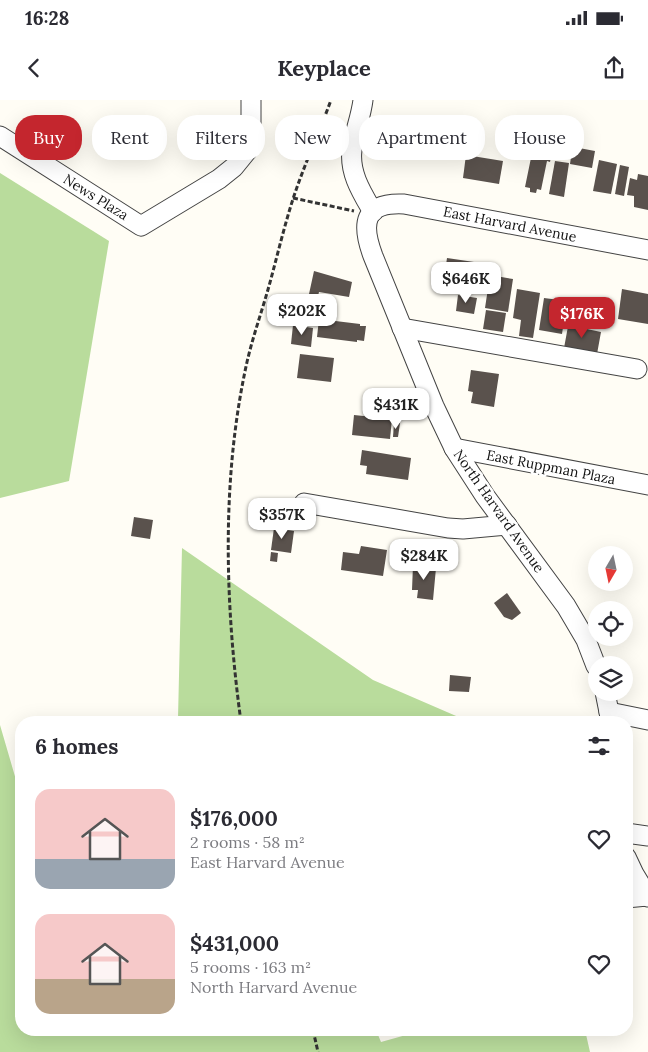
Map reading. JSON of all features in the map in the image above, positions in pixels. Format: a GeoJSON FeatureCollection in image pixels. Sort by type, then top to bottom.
{"type":"FeatureCollection","features":[{"type":"Feature","properties":{"kind":"street","name":"News Plaza"},"geometry":{"type":"LineString","coordinates":[[0,136],[141,226],[219,179],[234,167],[247,151],[251,142],[251,100]]}},
{"type":"Feature","properties":{"kind":"street"},"geometry":{"type":"LineString","coordinates":[[364,100],[362,115],[352,149],[351,161],[356,183],[371,213]]}},
{"type":"Feature","properties":{"kind":"street","name":"East Harvard Avenue"},"geometry":{"type":"LineString","coordinates":[[371,213],[388,204],[404,204],[648,250]]}},
{"type":"Feature","properties":{"kind":"street","name":"North Harvard Avenue"},"geometry":{"type":"LineString","coordinates":[[371,213],[365,227],[368,244],[440,420],[454,448],[569,612],[586,640],[592,656]]}},
{"type":"Feature","properties":{"kind":"street"},"geometry":{"type":"LineString","coordinates":[[402,328],[637,369]]}},
{"type":"Feature","properties":{"kind":"street","name":"East Ruppman Plaza"},"geometry":{"type":"LineString","coordinates":[[454,448],[648,486]]}},
{"type":"Feature","properties":{"kind":"street"},"geometry":{"type":"LineString","coordinates":[[304,503],[448,528],[463,529],[507,525]]}},
{"type":"Feature","properties":{"kind":"street"},"geometry":{"type":"LineString","coordinates":[[607,701],[610,716]]}},
{"type":"Feature","properties":{"kind":"street"},"geometry":{"type":"LineString","coordinates":[[633,719],[648,720]]}},
{"type":"Feature","properties":{"kind":"street"},"geometry":{"type":"LineString","coordinates":[[633,834],[648,836]]}},
{"type":"Feature","properties":{"kind":"street"},"geometry":{"type":"LineString","coordinates":[[633,872],[648,896],[633,897]]}},
{"type":"Feature","properties":{"kind":"path"},"geometry":{"type":"LineString","coordinates":[[240,716],[231,614],[228,545],[231,477],[247,362],[294,198],[332,100]]}},
{"type":"Feature","properties":{"kind":"path"},"geometry":{"type":"LineString","coordinates":[[294,198],[371,213]]}},
{"type":"Feature","properties":{"kind":"path"},"geometry":{"type":"LineString","coordinates":[[314,1036],[318,1052]]}},
{"type":"Feature","properties":{"kind":"green space"},"geometry":{"type":"Polygon","coordinates":[[[0,173],[109,241],[69,481],[0,498],[0,173]]]}},
{"type":"Feature","properties":{"kind":"green space"},"geometry":{"type":"Polygon","coordinates":[[[182,548],[373,680],[456,716],[178,716],[182,548]]]}},
{"type":"Feature","properties":{"kind":"green space"},"geometry":{"type":"Polygon","coordinates":[[[0,725],[15,776],[15,1036],[378,1036],[381,1042],[402,1036],[586,1036],[590,1052],[0,1052],[0,725]]]}},
{"type":"Feature","properties":{"kind":"building"},"geometry":{"type":"Polygon","coordinates":[[[584,149],[595,151],[592,168],[570,164],[571,160],[584,160],[584,149]]]}},
{"type":"Feature","properties":{"kind":"building"},"geometry":{"type":"Polygon","coordinates":[[[485,158],[503,161],[499,184],[463,178],[465,160],[485,160],[485,158]]]}},
{"type":"Feature","properties":{"kind":"building"},"geometry":{"type":"Polygon","coordinates":[[[531,160],[550,160],[550,162],[547,161],[541,190],[537,189],[536,193],[530,192],[530,188],[525,187],[531,160]]]}},
{"type":"Feature","properties":{"kind":"building"},"geometry":{"type":"Polygon","coordinates":[[[599,160],[617,164],[611,194],[593,191],[599,160]]]}},
{"type":"Feature","properties":{"kind":"building"},"geometry":{"type":"Polygon","coordinates":[[[555,161],[569,163],[564,197],[549,194],[555,161]]]}},
{"type":"Feature","properties":{"kind":"building"},"geometry":{"type":"Polygon","coordinates":[[[620,165],[629,167],[624,196],[615,194],[620,165]]]}},
{"type":"Feature","properties":{"kind":"building"},"geometry":{"type":"Polygon","coordinates":[[[638,174],[648,176],[648,210],[634,207],[634,196],[627,195],[630,178],[637,180],[638,174]]]}},
{"type":"Feature","properties":{"kind":"building"},"geometry":{"type":"Polygon","coordinates":[[[447,258],[474,262],[470,290],[443,286],[447,258]]]}},
{"type":"Feature","properties":{"kind":"building"},"geometry":{"type":"Polygon","coordinates":[[[314,271],[352,282],[349,297],[319,292],[318,296],[309,294],[314,271]]]}},
{"type":"Feature","properties":{"kind":"building"},"geometry":{"type":"Polygon","coordinates":[[[490,275],[513,279],[508,312],[485,308],[490,275]]]}},
{"type":"Feature","properties":{"kind":"building"},"geometry":{"type":"Polygon","coordinates":[[[517,289],[540,293],[533,338],[519,336],[521,320],[513,318],[517,289]]]}},
{"type":"Feature","properties":{"kind":"building"},"geometry":{"type":"Polygon","coordinates":[[[622,289],[648,294],[648,324],[618,319],[622,289]]]}},
{"type":"Feature","properties":{"kind":"building"},"geometry":{"type":"Polygon","coordinates":[[[458,295],[477,298],[474,314],[456,311],[458,295]]]}},
{"type":"Feature","properties":{"kind":"building"},"geometry":{"type":"Polygon","coordinates":[[[544,298],[567,301],[562,334],[539,330],[544,298]]]}},
{"type":"Feature","properties":{"kind":"building"},"geometry":{"type":"Polygon","coordinates":[[[486,310],[506,313],[503,332],[483,329],[486,310]]]}},
{"type":"Feature","properties":{"kind":"building"},"geometry":{"type":"Polygon","coordinates":[[[319,319],[366,326],[364,341],[357,340],[357,342],[317,337],[319,319]]]}},
{"type":"Feature","properties":{"kind":"building"},"geometry":{"type":"Polygon","coordinates":[[[569,321],[583,323],[582,328],[601,332],[597,354],[564,348],[569,321]]]}},
{"type":"Feature","properties":{"kind":"building"},"geometry":{"type":"Polygon","coordinates":[[[293,325],[313,328],[311,347],[291,344],[293,325]]]}},
{"type":"Feature","properties":{"kind":"building"},"geometry":{"type":"Polygon","coordinates":[[[300,354],[334,358],[331,382],[297,378],[300,354]]]}},
{"type":"Feature","properties":{"kind":"building"},"geometry":{"type":"Polygon","coordinates":[[[471,370],[499,374],[494,407],[471,403],[473,392],[468,391],[471,370]]]}},
{"type":"Feature","properties":{"kind":"building"},"geometry":{"type":"Polygon","coordinates":[[[354,415],[392,419],[390,439],[352,435],[354,415]]]}},
{"type":"Feature","properties":{"kind":"building"},"geometry":{"type":"Polygon","coordinates":[[[394,423],[400,423],[398,437],[393,437],[394,423]]]}},
{"type":"Feature","properties":{"kind":"building"},"geometry":{"type":"Polygon","coordinates":[[[362,450],[411,458],[408,480],[366,474],[367,466],[360,465],[362,450]]]}},
{"type":"Feature","properties":{"kind":"building"},"geometry":{"type":"Polygon","coordinates":[[[134,517],[153,520],[150,539],[131,536],[134,517]]]}},
{"type":"Feature","properties":{"kind":"building"},"geometry":{"type":"Polygon","coordinates":[[[274,528],[294,531],[291,553],[271,550],[274,528]]]}},
{"type":"Feature","properties":{"kind":"building"},"geometry":{"type":"Polygon","coordinates":[[[361,546],[387,550],[383,576],[341,570],[343,552],[359,554],[361,546]]]}},
{"type":"Feature","properties":{"kind":"building"},"geometry":{"type":"Polygon","coordinates":[[[271,552],[278,553],[277,562],[270,561],[271,552]]]}},
{"type":"Feature","properties":{"kind":"building"},"geometry":{"type":"Polygon","coordinates":[[[420,562],[430,563],[429,567],[436,568],[433,600],[417,598],[418,590],[412,590],[413,565],[420,566],[420,562]]]}},
{"type":"Feature","properties":{"kind":"building"},"geometry":{"type":"Polygon","coordinates":[[[507,593],[521,613],[512,620],[504,617],[494,603],[507,593]]]}},
{"type":"Feature","properties":{"kind":"building"},"geometry":{"type":"Polygon","coordinates":[[[450,675],[471,677],[469,692],[449,691],[450,675]]]}}]}
